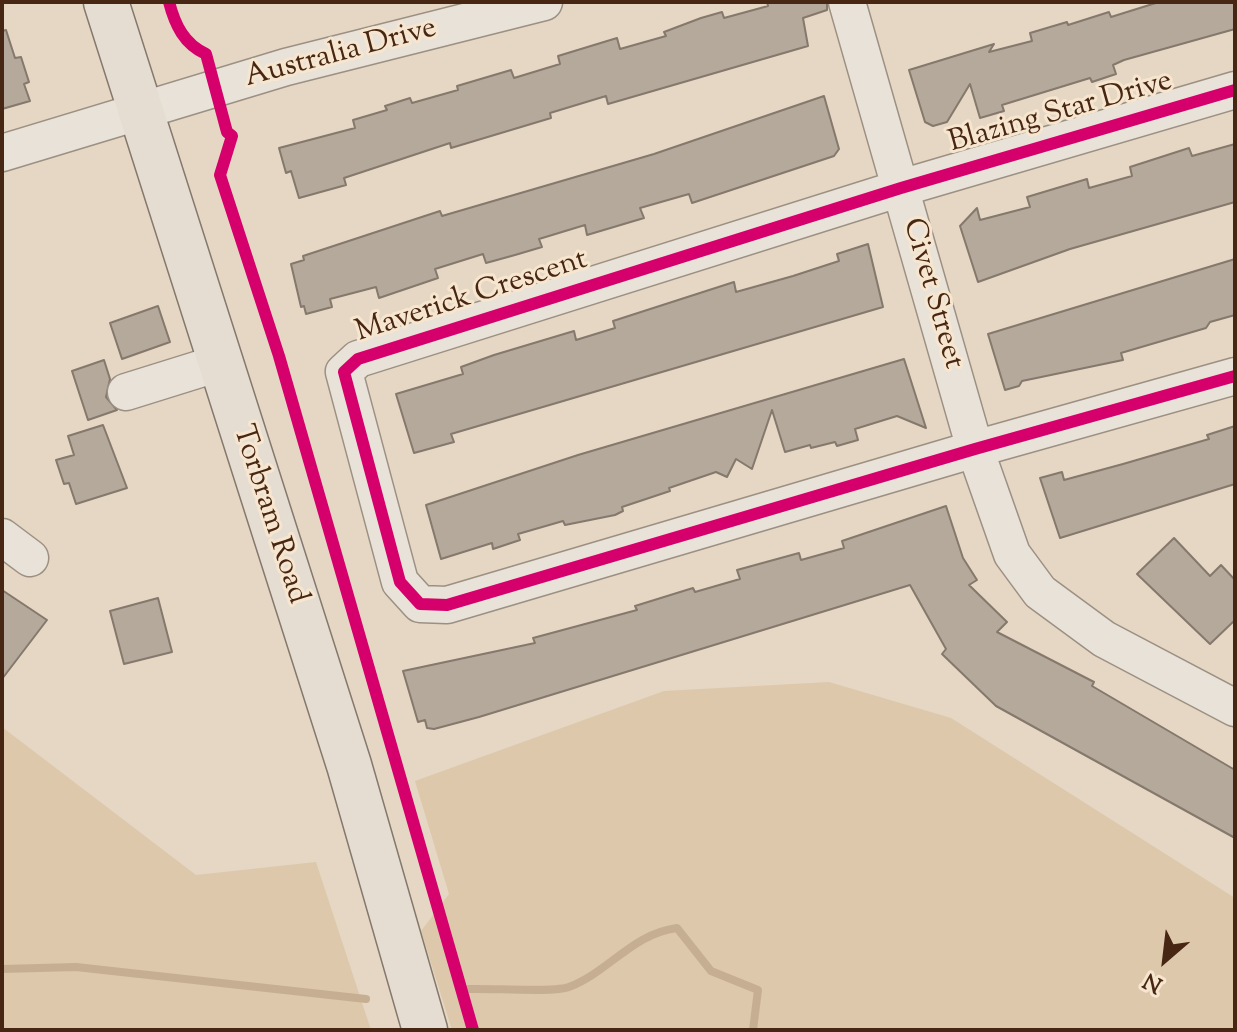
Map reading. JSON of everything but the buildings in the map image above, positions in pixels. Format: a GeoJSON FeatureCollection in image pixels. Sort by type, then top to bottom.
{"type":"FeatureCollection","features":[{"type":"Feature","properties":{"kind":"main road","name":"Torbram Road"},"geometry":{"type":"LineString","coordinates":[[106,2],[349,765],[425,1030]]}},
{"type":"Feature","properties":{"kind":"street","name":"Australia Drive"},"geometry":{"type":"LineString","coordinates":[[2,153],[286,67],[544,2]]}},
{"type":"Feature","properties":{"kind":"street","name":"Civet Street"},"geometry":{"type":"LineString","coordinates":[[847,2],[975,449],[1012,554],[1040,592],[1104,639],[1235,708]]}},
{"type":"Feature","properties":{"kind":"street","name":"Blazing Star Drive"},"geometry":{"type":"LineString","coordinates":[[901,188],[1235,90]]}},
{"type":"Feature","properties":{"kind":"street","name":"Maverick Crescent"},"geometry":{"type":"LineString","coordinates":[[901,188],[358,359],[344,372],[400,582],[420,604],[447,605],[975,449]]}},
{"type":"Feature","properties":{"kind":"street"},"geometry":{"type":"LineString","coordinates":[[126,392],[219,363]]}},
{"type":"Feature","properties":{"kind":"street"},"geometry":{"type":"LineString","coordinates":[[975,449],[1235,376]]}},
{"type":"Feature","properties":{"kind":"shaded area"},"geometry":{"type":"Polygon","coordinates":[[[829,682],[951,718],[1235,898],[1235,1030],[452,1030],[421,931],[449,894],[415,781],[664,691],[829,682]]]}},
{"type":"Feature","properties":{"kind":"shaded area"},"geometry":{"type":"Polygon","coordinates":[[[2,727],[196,875],[316,862],[371,1030],[2,1030],[2,727]]]}},
{"type":"Feature","properties":{"kind":"waterway"},"geometry":{"type":"LineString","coordinates":[[469,989],[569,987],[597,972],[634,945],[677,928],[711,971],[758,990],[753,1030]]}},
{"type":"Feature","properties":{"kind":"waterway"},"geometry":{"type":"LineString","coordinates":[[2,969],[76,967],[366,999]]}},
{"type":"Feature","properties":{"kind":"cycle path"},"geometry":{"type":"LineString","coordinates":[[169,2],[182,33],[192,45],[206,54],[227,132],[232,136],[220,175],[279,356],[473,1030]]}},
{"type":"Feature","properties":{"kind":"cycle path"},"geometry":{"type":"LineString","coordinates":[[1235,90],[901,188],[358,359],[344,372],[400,582],[420,604],[447,605],[975,449],[1235,376]]}}]}
